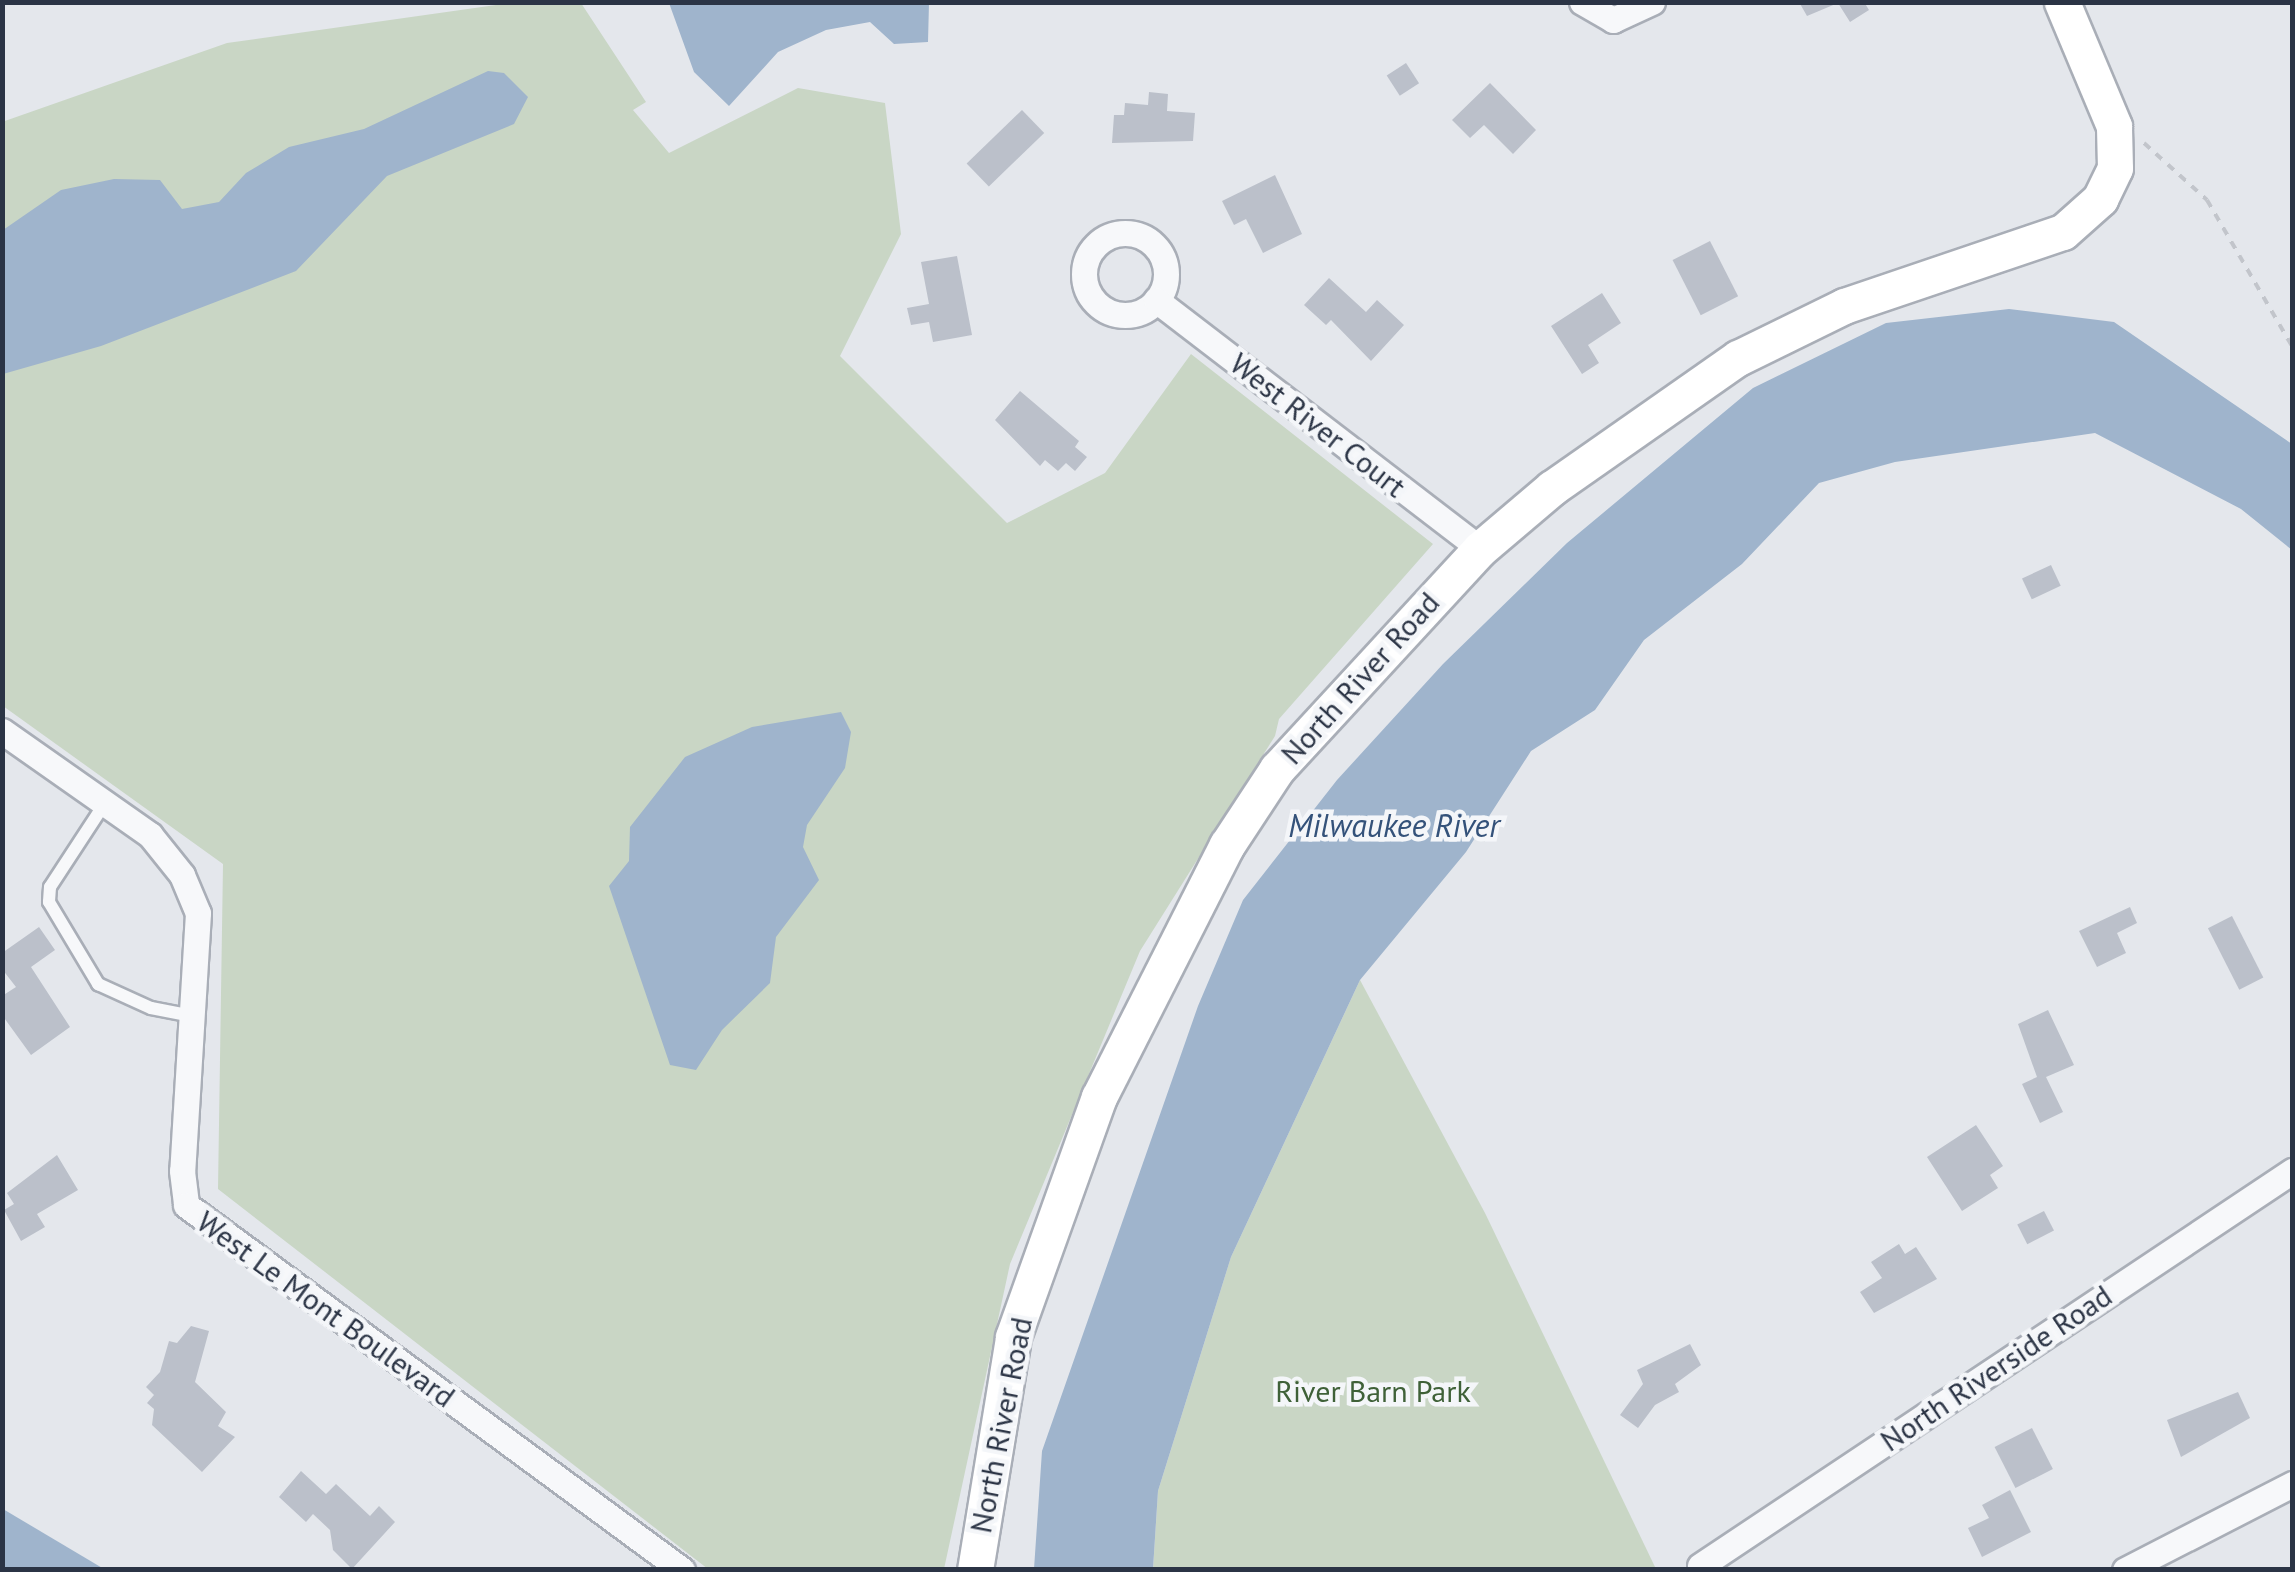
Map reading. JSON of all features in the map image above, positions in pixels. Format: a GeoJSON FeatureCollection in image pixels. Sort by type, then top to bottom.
{"type":"FeatureCollection","features":[{"type":"Feature","properties":{"kind":"street"},"geometry":{"type":"LineString","coordinates":[[1582,2],[1614,20],[1652,2]]}},
{"type":"Feature","properties":{"kind":"street"},"geometry":{"type":"LineString","coordinates":[[2062,2],[2113,124]]}},
{"type":"Feature","properties":{"kind":"street","name":"North River Road"},"geometry":{"type":"LineString","coordinates":[[975,1570],[1013,1337],[1099,1097],[1226,845],[1277,769],[1480,549],[1552,488],[1738,358],[1844,306],[2062,232],[2110,184],[2113,124]]}},
{"type":"Feature","properties":{"kind":"street","name":"West River Court"},"geometry":{"type":"LineString","coordinates":[[1156,300],[1480,549]]}},
{"type":"Feature","properties":{"kind":"street","name":"West Le Mont Boulevard"},"geometry":{"type":"LineString","coordinates":[[2,731],[150,835],[182,875],[198,913],[186,1205],[682,1570]]}},
{"type":"Feature","properties":{"kind":"street","name":"North Riverside Road"},"geometry":{"type":"LineString","coordinates":[[1700,1566],[2292,1170]]}},
{"type":"Feature","properties":{"kind":"street"},"geometry":{"type":"LineString","coordinates":[[2125,1570],[2292,1484]]}},
{"type":"Feature","properties":{"kind":"lane"},"geometry":{"type":"LineString","coordinates":[[105,803],[50,887],[49,902],[98,984],[151,1008],[192,1016]]}},
{"type":"Feature","properties":{"kind":"path"},"geometry":{"type":"LineString","coordinates":[[2113,124],[2191,178],[2292,346]]}},
{"type":"Feature","properties":{"kind":"green space"},"geometry":{"type":"Polygon","coordinates":[[[510,3],[581,3],[646,102],[633,110],[669,153],[798,88],[885,103],[901,234],[840,356],[1007,523],[1105,473],[1191,354],[1433,544],[1279,719],[1275,736],[1140,951],[1010,1264],[944,1569],[708,1569],[218,1189],[223,864],[3,706],[2,122],[227,43],[510,3]]]}},
{"type":"Feature","properties":{"kind":"green space","name":"River Barn Park"},"geometry":{"type":"Polygon","coordinates":[[[1360,980],[1485,1213],[1656,1569],[1153,1570],[1158,1491],[1231,1257],[1360,980]]]}},
{"type":"Feature","properties":{"kind":"water"},"geometry":{"type":"Polygon","coordinates":[[[669,3],[929,3],[928,42],[894,44],[870,22],[826,30],[778,52],[729,106],[694,72],[669,3]]]}},
{"type":"Feature","properties":{"kind":"water"},"geometry":{"type":"Polygon","coordinates":[[[488,71],[504,73],[528,97],[514,124],[387,176],[296,271],[101,346],[3,374],[3,230],[61,190],[114,179],[160,180],[182,209],[219,202],[246,173],[289,147],[364,129],[488,71]]]}},
{"type":"Feature","properties":{"kind":"water","name":"Milwaukee River"},"geometry":{"type":"Polygon","coordinates":[[[2009,309],[2114,322],[2292,444],[2292,550],[2241,509],[2095,433],[1895,462],[1819,483],[1742,564],[1644,640],[1595,710],[1531,751],[1466,852],[1360,980],[1231,1257],[1158,1491],[1153,1569],[1034,1569],[1042,1451],[1198,1006],[1243,900],[1337,780],[1443,664],[1567,543],[1753,388],[1886,323],[2009,309]]]}},
{"type":"Feature","properties":{"kind":"water"},"geometry":{"type":"Polygon","coordinates":[[[841,712],[851,732],[845,768],[807,825],[803,847],[819,880],[776,937],[770,983],[722,1030],[696,1070],[670,1065],[609,886],[629,861],[630,827],[685,757],[752,727],[841,712]]]}},
{"type":"Feature","properties":{"kind":"water"},"geometry":{"type":"Polygon","coordinates":[[[3,1509],[104,1569],[3,1569],[3,1509]]]}},
{"type":"Feature","properties":{"kind":"building"},"geometry":{"type":"Polygon","coordinates":[[[1799,2],[1864,2],[1869,10],[1850,22],[1838,3],[1807,16],[1799,2]]]}},
{"type":"Feature","properties":{"kind":"building"},"geometry":{"type":"Polygon","coordinates":[[[1406,63],[1419,83],[1400,96],[1387,76],[1406,63]]]}},
{"type":"Feature","properties":{"kind":"building"},"geometry":{"type":"Polygon","coordinates":[[[1490,83],[1536,130],[1513,154],[1484,125],[1470,138],[1452,120],[1490,83]]]}},
{"type":"Feature","properties":{"kind":"building"},"geometry":{"type":"Polygon","coordinates":[[[1149,92],[1168,94],[1167,111],[1195,113],[1193,141],[1112,143],[1114,115],[1124,115],[1125,103],[1148,105],[1149,92]]]}},
{"type":"Feature","properties":{"kind":"building"},"geometry":{"type":"Polygon","coordinates":[[[1022,110],[1044,133],[989,187],[967,163],[1022,110]]]}},
{"type":"Feature","properties":{"kind":"building"},"geometry":{"type":"Polygon","coordinates":[[[1275,175],[1302,234],[1263,253],[1246,219],[1234,225],[1222,201],[1275,175]]]}},
{"type":"Feature","properties":{"kind":"building"},"geometry":{"type":"Polygon","coordinates":[[[1710,241],[1738,296],[1701,315],[1673,260],[1710,241]]]}},
{"type":"Feature","properties":{"kind":"building"},"geometry":{"type":"Polygon","coordinates":[[[957,256],[972,335],[933,342],[929,322],[911,325],[907,308],[929,304],[921,262],[957,256]]]}},
{"type":"Feature","properties":{"kind":"building"},"geometry":{"type":"Polygon","coordinates":[[[1329,278],[1366,312],[1377,300],[1404,325],[1371,361],[1331,320],[1326,325],[1304,305],[1329,278]]]}},
{"type":"Feature","properties":{"kind":"building"},"geometry":{"type":"Polygon","coordinates":[[[1602,293],[1621,323],[1588,345],[1599,363],[1582,374],[1551,326],[1602,293]]]}},
{"type":"Feature","properties":{"kind":"building"},"geometry":{"type":"Polygon","coordinates":[[[1020,391],[1079,441],[1075,447],[1087,457],[1075,471],[1066,463],[1058,471],[1045,460],[1040,466],[995,420],[1020,391]]]}},
{"type":"Feature","properties":{"kind":"building"},"geometry":{"type":"Polygon","coordinates":[[[2051,565],[2061,586],[2032,599],[2022,579],[2051,565]]]}},
{"type":"Feature","properties":{"kind":"building"},"geometry":{"type":"Polygon","coordinates":[[[2130,907],[2137,923],[2117,933],[2126,953],[2097,967],[2079,931],[2130,907]]]}},
{"type":"Feature","properties":{"kind":"building"},"geometry":{"type":"Polygon","coordinates":[[[2232,916],[2263,977],[2239,990],[2208,928],[2232,916]]]}},
{"type":"Feature","properties":{"kind":"building"},"geometry":{"type":"Polygon","coordinates":[[[39,927],[55,950],[31,967],[70,1027],[31,1055],[2,1015],[2,996],[16,987],[2,969],[2,953],[39,927]]]}},
{"type":"Feature","properties":{"kind":"building"},"geometry":{"type":"Polygon","coordinates":[[[2048,1010],[2074,1065],[2046,1077],[2063,1112],[2040,1123],[2022,1084],[2037,1077],[2018,1024],[2048,1010]]]}},
{"type":"Feature","properties":{"kind":"building"},"geometry":{"type":"Polygon","coordinates":[[[1976,1125],[2003,1166],[1990,1175],[1998,1188],[1962,1211],[1927,1157],[1976,1125]]]}},
{"type":"Feature","properties":{"kind":"building"},"geometry":{"type":"Polygon","coordinates":[[[57,1155],[78,1190],[37,1214],[45,1227],[21,1241],[4,1210],[14,1204],[7,1193],[57,1155]]]}},
{"type":"Feature","properties":{"kind":"building"},"geometry":{"type":"Polygon","coordinates":[[[2044,1211],[2054,1231],[2027,1244],[2017,1225],[2044,1211]]]}},
{"type":"Feature","properties":{"kind":"building"},"geometry":{"type":"Polygon","coordinates":[[[1899,1244],[1905,1254],[1916,1247],[1937,1279],[1874,1313],[1860,1292],[1882,1278],[1871,1262],[1899,1244]]]}},
{"type":"Feature","properties":{"kind":"building"},"geometry":{"type":"Polygon","coordinates":[[[191,1326],[209,1331],[195,1382],[226,1412],[218,1426],[235,1437],[202,1472],[152,1425],[154,1409],[147,1403],[154,1395],[146,1387],[160,1372],[169,1341],[177,1343],[191,1326]]]}},
{"type":"Feature","properties":{"kind":"building"},"geometry":{"type":"Polygon","coordinates":[[[1690,1344],[1701,1365],[1675,1384],[1679,1392],[1655,1405],[1638,1428],[1620,1415],[1643,1384],[1637,1370],[1690,1344]]]}},
{"type":"Feature","properties":{"kind":"building"},"geometry":{"type":"Polygon","coordinates":[[[2238,1392],[2250,1418],[2181,1457],[2167,1420],[2238,1392]]]}},
{"type":"Feature","properties":{"kind":"building"},"geometry":{"type":"Polygon","coordinates":[[[2032,1428],[2053,1469],[2015,1488],[1995,1447],[2032,1428]]]}},
{"type":"Feature","properties":{"kind":"building"},"geometry":{"type":"Polygon","coordinates":[[[301,1471],[326,1494],[336,1484],[370,1516],[379,1506],[395,1522],[352,1569],[333,1550],[330,1530],[313,1514],[306,1522],[279,1497],[301,1471]]]}},
{"type":"Feature","properties":{"kind":"building"},"geometry":{"type":"Polygon","coordinates":[[[2010,1490],[2031,1532],[1982,1557],[1968,1528],[1989,1518],[1982,1505],[2010,1490]]]}}]}
